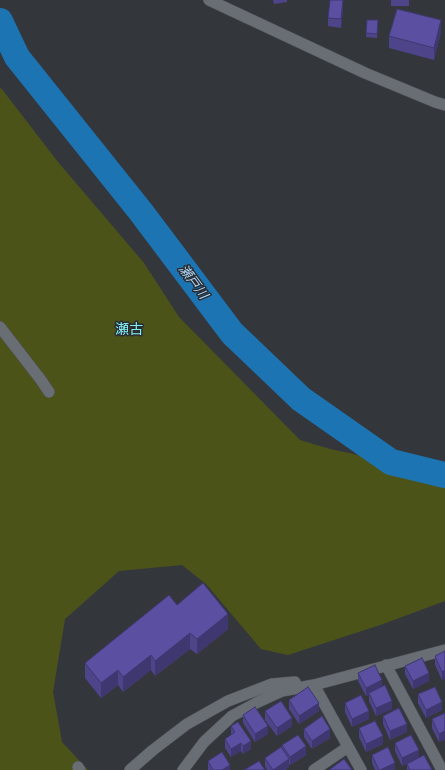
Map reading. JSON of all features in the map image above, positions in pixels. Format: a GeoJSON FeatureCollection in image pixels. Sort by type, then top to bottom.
{"type":"FeatureCollection","features":[{"type":"Feature","properties":{"kind":"street"},"geometry":{"type":"LineString","coordinates":[[209,0],[365,73],[445,105]]}},
{"type":"Feature","properties":{"kind":"street"},"geometry":{"type":"LineString","coordinates":[[0,327],[49,392]]}},
{"type":"Feature","properties":{"kind":"street"},"geometry":{"type":"LineString","coordinates":[[183,770],[204,742],[232,716],[282,690],[314,685],[445,650]]}},
{"type":"Feature","properties":{"kind":"street"},"geometry":{"type":"LineString","coordinates":[[386,665],[442,770]]}},
{"type":"Feature","properties":{"kind":"street"},"geometry":{"type":"LineString","coordinates":[[130,770],[152,750],[187,724],[228,701],[272,684],[293,682],[314,685]]}},
{"type":"Feature","properties":{"kind":"street"},"geometry":{"type":"LineString","coordinates":[[314,685],[361,770]]}},
{"type":"Feature","properties":{"kind":"street"},"geometry":{"type":"LineString","coordinates":[[314,770],[348,747]]}},
{"type":"Feature","properties":{"kind":"green space"},"geometry":{"type":"Polygon","coordinates":[[[1,88],[58,162],[144,263],[179,317],[300,440],[330,449],[391,462],[445,485],[445,601],[383,624],[288,655],[261,649],[206,584],[182,565],[119,571],[65,619],[53,692],[62,742],[88,770],[0,770],[1,88]]]}},
{"type":"Feature","properties":{"kind":"building"},"geometry":{"type":"Polygon","coordinates":[[[330,0],[343,0],[341,19],[328,18],[330,0]]]}},
{"type":"Feature","properties":{"kind":"building"},"geometry":{"type":"Polygon","coordinates":[[[397,9],[441,20],[434,48],[389,36],[397,9]]]}},
{"type":"Feature","properties":{"kind":"building"},"geometry":{"type":"Polygon","coordinates":[[[367,20],[378,20],[377,34],[366,33],[367,20]]]}},
{"type":"Feature","properties":{"kind":"building"},"geometry":{"type":"Polygon","coordinates":[[[203,583],[228,614],[197,639],[190,633],[155,661],[151,655],[123,677],[118,670],[101,683],[85,663],[169,595],[177,605],[203,583]]]}},
{"type":"Feature","properties":{"kind":"building"},"geometry":{"type":"Polygon","coordinates":[[[445,651],[445,670],[442,672],[435,656],[445,651]]]}},
{"type":"Feature","properties":{"kind":"building"},"geometry":{"type":"Polygon","coordinates":[[[422,658],[429,673],[413,681],[405,666],[422,658]]]}},
{"type":"Feature","properties":{"kind":"building"},"geometry":{"type":"Polygon","coordinates":[[[375,665],[382,680],[366,688],[358,673],[375,665]]]}},
{"type":"Feature","properties":{"kind":"building"},"geometry":{"type":"Polygon","coordinates":[[[385,685],[392,701],[376,708],[369,693],[385,685]]]}},
{"type":"Feature","properties":{"kind":"building"},"geometry":{"type":"Polygon","coordinates":[[[308,687],[319,703],[299,716],[289,700],[308,687]]]}},
{"type":"Feature","properties":{"kind":"building"},"geometry":{"type":"Polygon","coordinates":[[[435,687],[442,702],[426,710],[418,694],[435,687]]]}},
{"type":"Feature","properties":{"kind":"building"},"geometry":{"type":"Polygon","coordinates":[[[361,695],[369,711],[352,719],[345,703],[361,695]]]}},
{"type":"Feature","properties":{"kind":"building"},"geometry":{"type":"Polygon","coordinates":[[[281,701],[292,718],[277,728],[265,711],[281,701]]]}},
{"type":"Feature","properties":{"kind":"building"},"geometry":{"type":"Polygon","coordinates":[[[255,707],[268,726],[255,734],[243,715],[255,707]]]}},
{"type":"Feature","properties":{"kind":"building"},"geometry":{"type":"Polygon","coordinates":[[[399,708],[407,724],[390,731],[383,716],[399,708]]]}},
{"type":"Feature","properties":{"kind":"building"},"geometry":{"type":"Polygon","coordinates":[[[445,713],[445,731],[439,734],[432,719],[445,713]]]}},
{"type":"Feature","properties":{"kind":"building"},"geometry":{"type":"Polygon","coordinates":[[[322,716],[330,729],[312,741],[304,729],[322,716]]]}},
{"type":"Feature","properties":{"kind":"building"},"geometry":{"type":"Polygon","coordinates":[[[375,721],[383,736],[366,744],[359,728],[375,721]]]}},
{"type":"Feature","properties":{"kind":"building"},"geometry":{"type":"Polygon","coordinates":[[[238,722],[251,741],[243,746],[241,743],[231,749],[225,739],[235,732],[231,726],[238,722]]]}},
{"type":"Feature","properties":{"kind":"building"},"geometry":{"type":"Polygon","coordinates":[[[298,735],[306,746],[290,757],[282,745],[298,735]]]}},
{"type":"Feature","properties":{"kind":"building"},"geometry":{"type":"Polygon","coordinates":[[[411,735],[419,750],[402,758],[395,743],[411,735]]]}},
{"type":"Feature","properties":{"kind":"building"},"geometry":{"type":"Polygon","coordinates":[[[281,747],[289,759],[273,770],[265,758],[281,747]]]}},
{"type":"Feature","properties":{"kind":"building"},"geometry":{"type":"Polygon","coordinates":[[[388,747],[395,763],[379,770],[372,755],[388,747]]]}},
{"type":"Feature","properties":{"kind":"building"},"geometry":{"type":"Polygon","coordinates":[[[222,752],[230,765],[222,770],[213,770],[208,761],[222,752]]]}},
{"type":"Feature","properties":{"kind":"building"},"geometry":{"type":"Polygon","coordinates":[[[424,755],[432,770],[410,770],[407,764],[424,755]]]}},
{"type":"Feature","properties":{"kind":"building"},"geometry":{"type":"Polygon","coordinates":[[[344,759],[352,770],[329,770],[344,759]]]}},
{"type":"Feature","properties":{"kind":"building"},"geometry":{"type":"Polygon","coordinates":[[[259,761],[265,770],[244,770],[259,761]]]}},
{"type":"Feature","properties":{"kind":"waterway","name":"瀬戸川"},"geometry":{"type":"LineString","coordinates":[[0,21],[17,57],[141,212],[232,333],[301,399],[391,462],[445,475]]}},
{"type":"Feature","properties":{"kind":"district","name":"瀬古"},"geometry":{"type":"Point","coordinates":[129,330]}}]}
